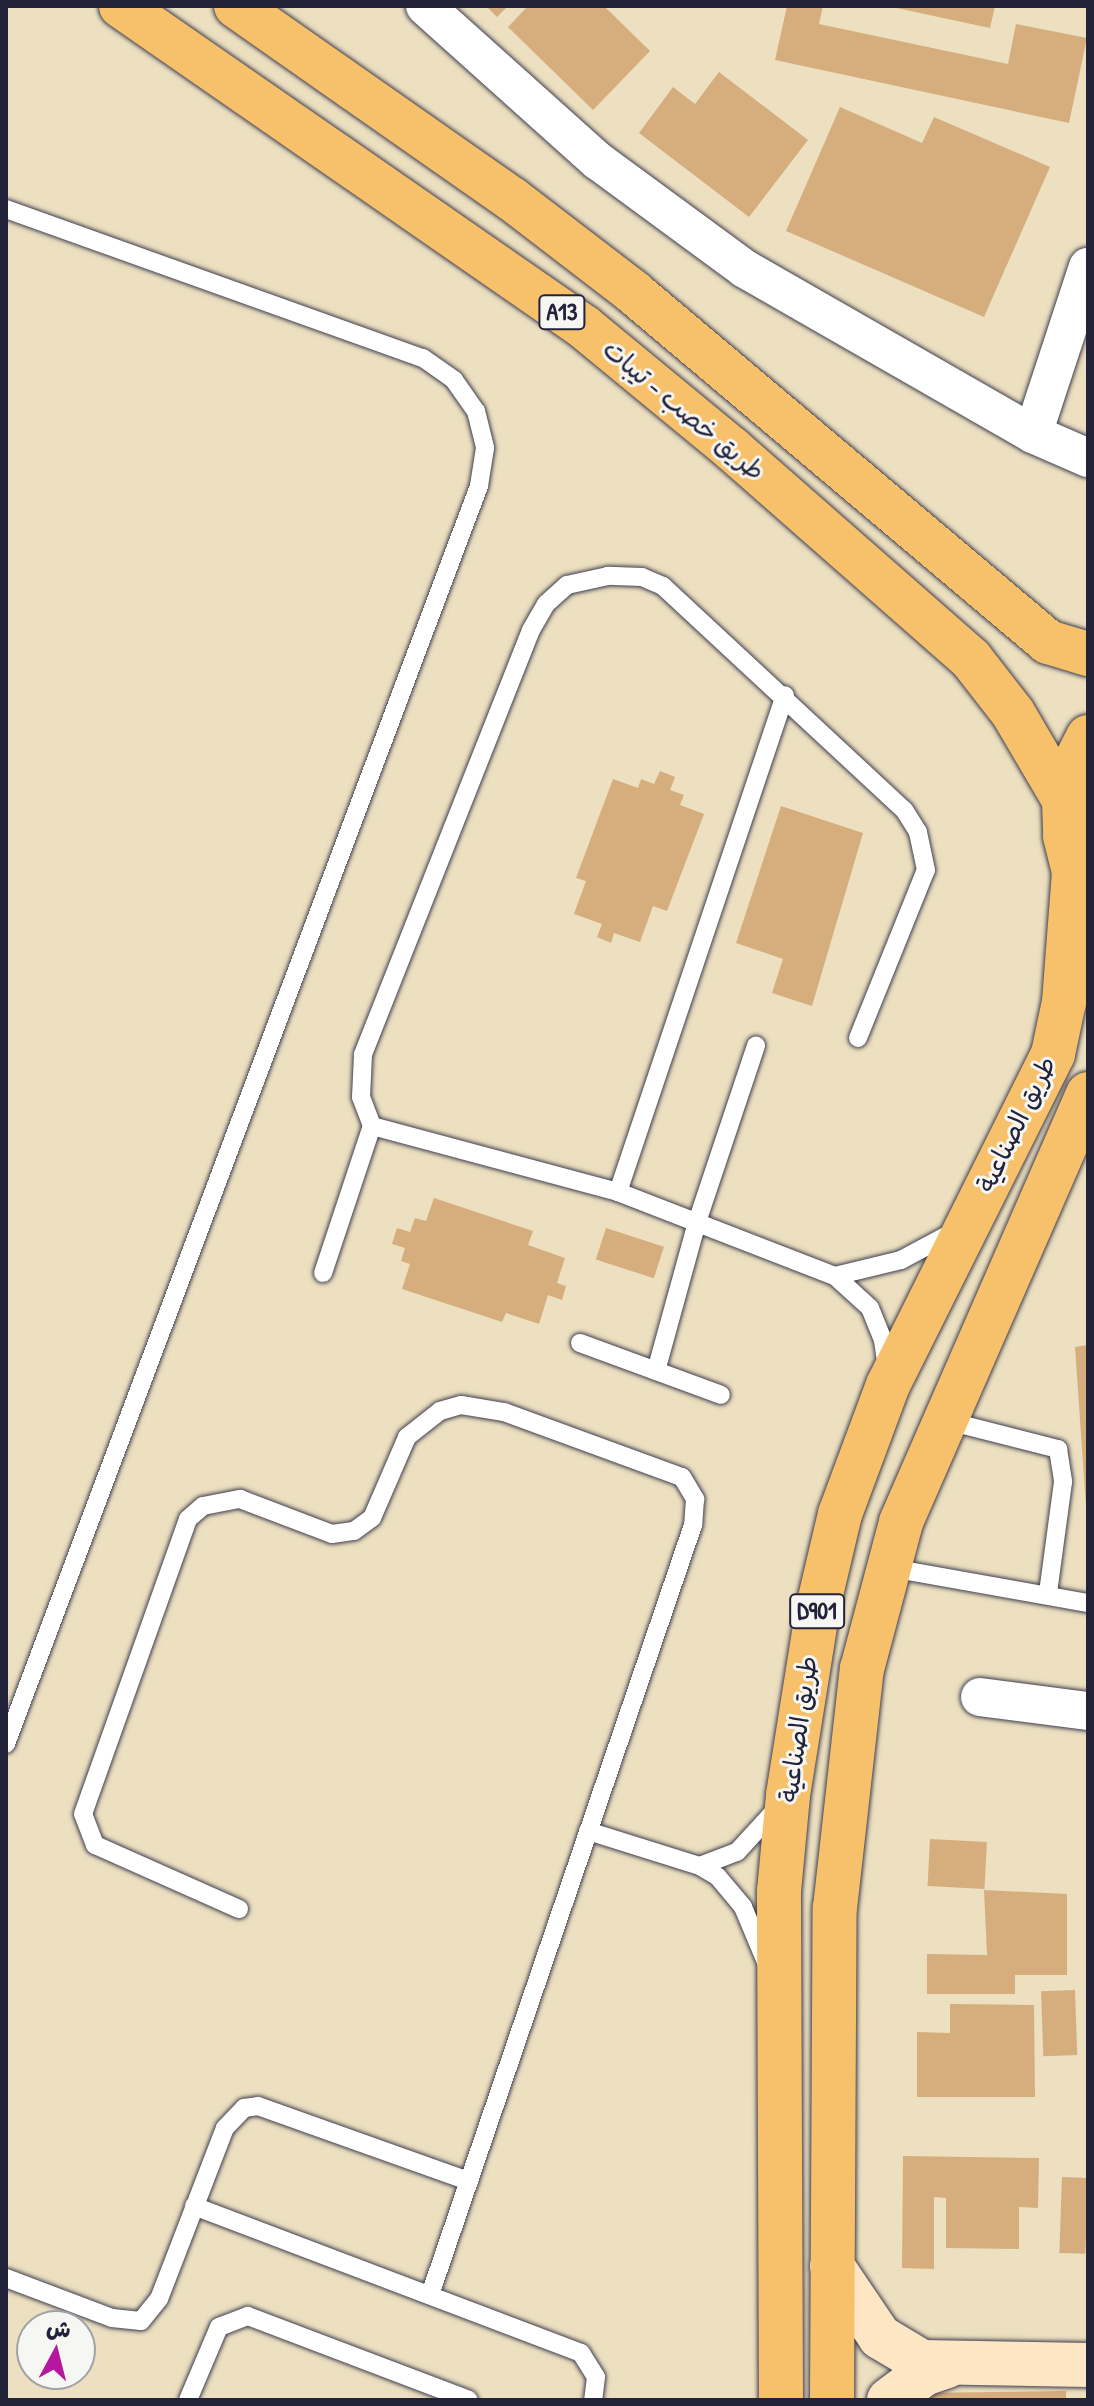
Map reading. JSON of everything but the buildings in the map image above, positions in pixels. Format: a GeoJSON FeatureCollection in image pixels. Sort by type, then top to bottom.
{"type":"FeatureCollection","features":[{"type":"Feature","properties":{"kind":"highway","name":"طريق خصب - تيبات"},"geometry":{"type":"LineString","coordinates":[[121,6],[584,327],[732,449],[971,659],[1013,713],[1064,800]]}},
{"type":"Feature","properties":{"kind":"highway","name":"A13"},"geometry":{"type":"LineString","coordinates":[[236,6],[512,199],[621,282],[1036,633],[1088,654]]}},
{"type":"Feature","properties":{"kind":"highway","name":"A13"},"geometry":{"type":"LineString","coordinates":[[1081,882],[1065,836],[1064,800],[1070,772],[1088,737]]}},
{"type":"Feature","properties":{"kind":"highway","name":"طريق الصناعية"},"geometry":{"type":"LineString","coordinates":[[781,2400],[776,1986],[788,1795],[800,1701],[836,1529],[888,1385],[1053,1054],[1064,1002],[1081,882]]}},
{"type":"Feature","properties":{"kind":"highway","name":"طريق الصناعية"},"geometry":{"type":"LineString","coordinates":[[832,2400],[835,1908],[862,1669],[901,1522],[1088,1094]]}},
{"type":"Feature","properties":{"kind":"street"},"geometry":{"type":"LineString","coordinates":[[425,6],[598,161],[745,269],[1033,434],[1088,458]]}},
{"type":"Feature","properties":{"kind":"street"},"geometry":{"type":"LineString","coordinates":[[1033,434],[1088,267]]}},
{"type":"Feature","properties":{"kind":"street"},"geometry":{"type":"LineString","coordinates":[[980,1697],[1088,1711]]}},
{"type":"Feature","properties":{"kind":"street"},"geometry":{"type":"LineString","coordinates":[[832,2266],[880,2337],[922,2362],[947,2366],[1088,2365]]}},
{"type":"Feature","properties":{"kind":"street"},"geometry":{"type":"LineString","coordinates":[[889,2400],[924,2374],[947,2366]]}},
{"type":"Feature","properties":{"kind":"lane"},"geometry":{"type":"LineString","coordinates":[[6,209],[423,358],[454,380],[469,401],[485,448],[479,486],[6,1744]]}},
{"type":"Feature","properties":{"kind":"lane"},"geometry":{"type":"LineString","coordinates":[[323,1273],[372,1126],[361,1097],[363,1055],[509,680],[546,604],[567,585],[587,579],[642,577],[684,601],[904,810],[923,851],[922,891],[858,1038]]}},
{"type":"Feature","properties":{"kind":"lane"},"geometry":{"type":"LineString","coordinates":[[618,1192],[785,695]]}},
{"type":"Feature","properties":{"kind":"lane"},"geometry":{"type":"LineString","coordinates":[[656,1371],[697,1222],[756,1046]]}},
{"type":"Feature","properties":{"kind":"lane"},"geometry":{"type":"LineString","coordinates":[[372,1126],[618,1192],[835,1276],[870,1308],[877,1322],[888,1385]]}},
{"type":"Feature","properties":{"kind":"lane"},"geometry":{"type":"LineString","coordinates":[[835,1276],[901,1260],[967,1224]]}},
{"type":"Feature","properties":{"kind":"lane"},"geometry":{"type":"LineString","coordinates":[[580,1343],[721,1395]]}},
{"type":"Feature","properties":{"kind":"lane"},"geometry":{"type":"LineString","coordinates":[[239,1909],[95,1845],[84,1822],[87,1798],[179,1537],[195,1513],[221,1499],[240,1499],[332,1534],[354,1531],[372,1518],[407,1437],[440,1411],[461,1405],[504,1412],[671,1470],[695,1499],[693,1525],[430,2295]]}},
{"type":"Feature","properties":{"kind":"lane"},"geometry":{"type":"LineString","coordinates":[[944,1420],[1058,1449],[1063,1482],[1048,1593]]}},
{"type":"Feature","properties":{"kind":"lane"},"geometry":{"type":"LineString","coordinates":[[891,1568],[1048,1593],[1088,1603]]}},
{"type":"Feature","properties":{"kind":"lane"},"geometry":{"type":"LineString","coordinates":[[700,1866],[737,1852],[788,1795]]}},
{"type":"Feature","properties":{"kind":"lane"},"geometry":{"type":"LineString","coordinates":[[588,1831],[700,1866],[718,1877],[743,1907],[776,1986]]}},
{"type":"Feature","properties":{"kind":"lane"},"geometry":{"type":"LineString","coordinates":[[6,2278],[112,2318],[141,2321],[159,2299],[232,2116],[258,2106],[469,2181]]}},
{"type":"Feature","properties":{"kind":"lane"},"geometry":{"type":"LineString","coordinates":[[194,2206],[581,2353],[596,2377],[593,2400]]}},
{"type":"Feature","properties":{"kind":"lane"},"geometry":{"type":"LineString","coordinates":[[188,2400],[219,2327],[248,2316],[469,2400]]}}]}
